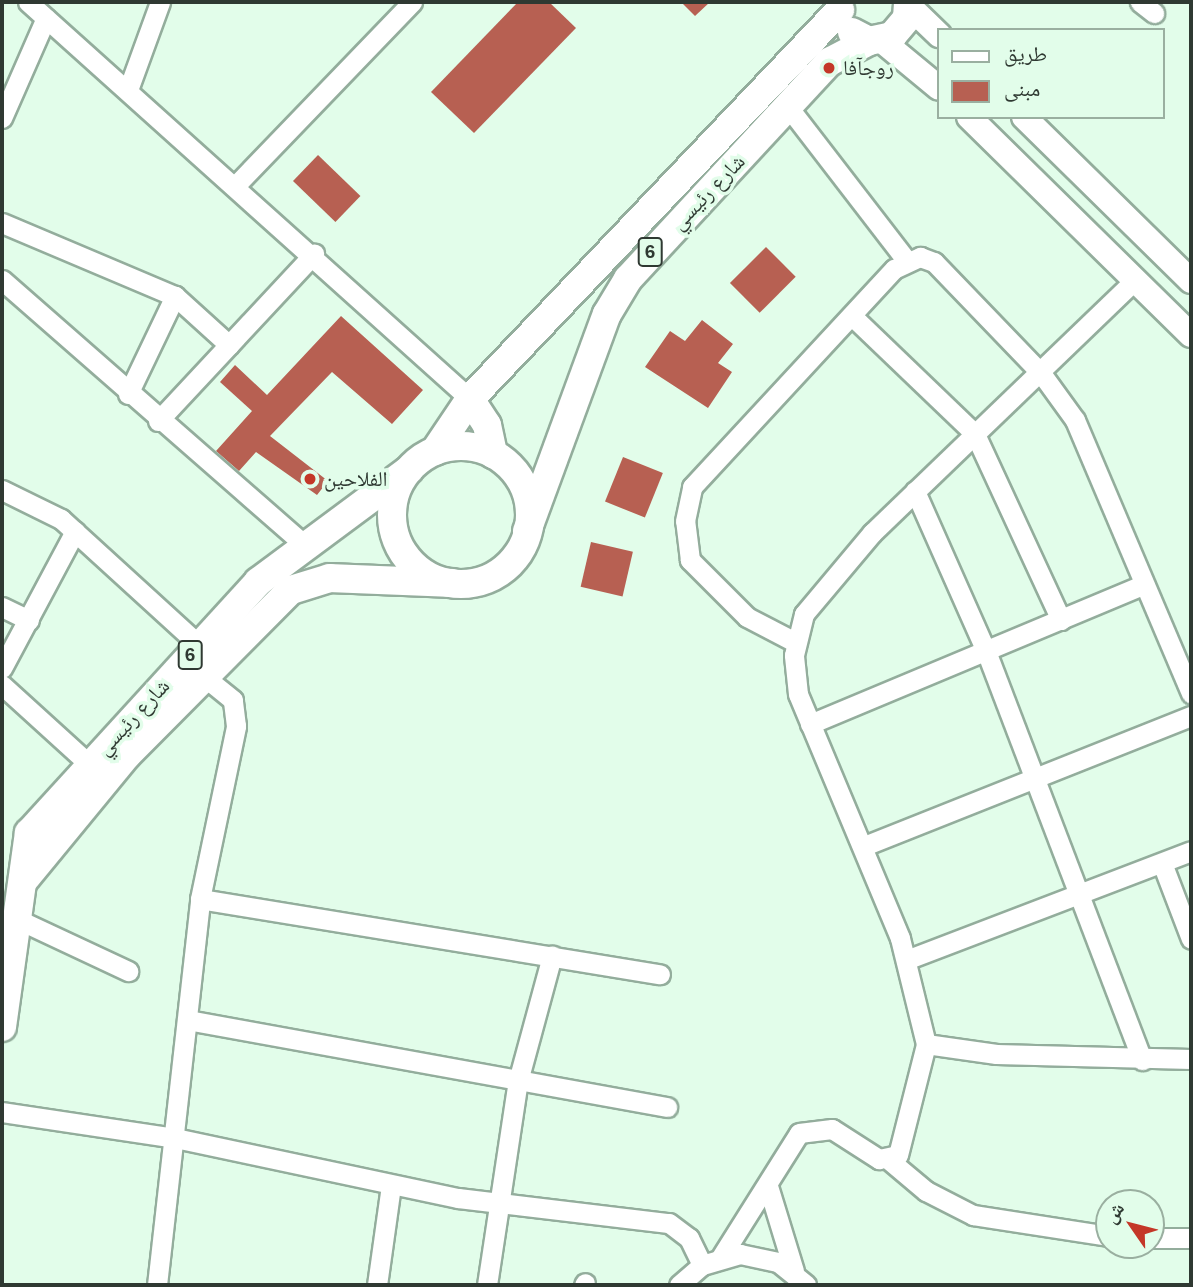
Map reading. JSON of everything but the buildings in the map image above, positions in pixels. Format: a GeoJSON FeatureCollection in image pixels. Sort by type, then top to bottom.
{"type":"FeatureCollection","features":[{"type":"Feature","properties":{"kind":"highway","name":"شارع رئيسي"},"geometry":{"type":"LineString","coordinates":[[16,900],[126,756],[281,598],[307,583],[351,578],[452,583],[499,571],[527,531],[616,297],[655,247],[789,107],[828,62],[901,29],[909,4]]}},
{"type":"Feature","properties":{"kind":"highway","name":"شارع رئيسي"},"geometry":{"type":"LineString","coordinates":[[2,1027],[16,900],[29,834],[90,765],[258,582],[304,544],[435,451],[470,400],[839,5],[849,30],[875,41]]}},
{"type":"Feature","properties":{"kind":"highway"},"geometry":{"type":"LineString","coordinates":[[470,400],[487,425],[494,454],[521,482],[527,531]]}},
{"type":"Feature","properties":{"kind":"highway"},"geometry":{"type":"LineString","coordinates":[[435,451],[464,446],[494,454]]}},
{"type":"Feature","properties":{"kind":"highway","name":"شارع رئيسي"},"geometry":{"type":"LineString","coordinates":[[409,470],[393,505],[398,544],[416,567],[452,583]]}},
{"type":"Feature","properties":{"kind":"main road"},"geometry":{"type":"LineString","coordinates":[[909,4],[937,33]]}},
{"type":"Feature","properties":{"kind":"main road"},"geometry":{"type":"LineString","coordinates":[[875,41],[937,87]]}},
{"type":"Feature","properties":{"kind":"main road"},"geometry":{"type":"LineString","coordinates":[[971,119],[1191,335]]}},
{"type":"Feature","properties":{"kind":"main road"},"geometry":{"type":"LineString","coordinates":[[1026,119],[1191,282]]}},
{"type":"Feature","properties":{"kind":"street"},"geometry":{"type":"LineString","coordinates":[[28,2],[314,254],[470,400]]}},
{"type":"Feature","properties":{"kind":"street"},"geometry":{"type":"LineString","coordinates":[[128,90],[160,2]]}},
{"type":"Feature","properties":{"kind":"street"},"geometry":{"type":"LineString","coordinates":[[236,185],[412,2]]}},
{"type":"Feature","properties":{"kind":"street"},"geometry":{"type":"LineString","coordinates":[[2,118],[46,18]]}},
{"type":"Feature","properties":{"kind":"street"},"geometry":{"type":"LineString","coordinates":[[789,107],[906,260],[934,262],[1041,373],[1075,420],[1191,693]]}},
{"type":"Feature","properties":{"kind":"street"},"geometry":{"type":"LineString","coordinates":[[2,223],[175,296],[229,345]]}},
{"type":"Feature","properties":{"kind":"street"},"geometry":{"type":"LineString","coordinates":[[158,421],[314,254]]}},
{"type":"Feature","properties":{"kind":"street"},"geometry":{"type":"LineString","coordinates":[[796,642],[747,617],[702,576],[687,547],[686,510],[692,487],[906,260]]}},
{"type":"Feature","properties":{"kind":"street"},"geometry":{"type":"LineString","coordinates":[[2,280],[158,421],[304,544]]}},
{"type":"Feature","properties":{"kind":"street"},"geometry":{"type":"LineString","coordinates":[[889,1160],[905,1147],[911,1087],[926,1044],[906,960],[864,846],[810,724],[795,681],[796,642],[820,589],[915,491],[1134,281]]}},
{"type":"Feature","properties":{"kind":"street"},"geometry":{"type":"LineString","coordinates":[[128,394],[175,296]]}},
{"type":"Feature","properties":{"kind":"street"},"geometry":{"type":"LineString","coordinates":[[852,316],[975,434],[1061,620]]}},
{"type":"Feature","properties":{"kind":"street"},"geometry":{"type":"LineString","coordinates":[[2,490],[75,531],[200,645]]}},
{"type":"Feature","properties":{"kind":"street"},"geometry":{"type":"LineString","coordinates":[[915,491],[986,651],[1081,893],[1142,1060]]}},
{"type":"Feature","properties":{"kind":"street"},"geometry":{"type":"LineString","coordinates":[[2,668],[75,531]]}},
{"type":"Feature","properties":{"kind":"street"},"geometry":{"type":"LineString","coordinates":[[810,724],[1143,585]]}},
{"type":"Feature","properties":{"kind":"street"},"geometry":{"type":"LineString","coordinates":[[2,607],[29,620]]}},
{"type":"Feature","properties":{"kind":"street"},"geometry":{"type":"LineString","coordinates":[[158,1285],[200,899],[236,726],[233,700],[204,676]]}},
{"type":"Feature","properties":{"kind":"street"},"geometry":{"type":"LineString","coordinates":[[2,685],[90,765]]}},
{"type":"Feature","properties":{"kind":"street"},"geometry":{"type":"LineString","coordinates":[[864,846],[1191,716]]}},
{"type":"Feature","properties":{"kind":"street"},"geometry":{"type":"LineString","coordinates":[[906,960],[1191,851]]}},
{"type":"Feature","properties":{"kind":"street"},"geometry":{"type":"LineString","coordinates":[[1162,863],[1191,939]]}},
{"type":"Feature","properties":{"kind":"street"},"geometry":{"type":"LineString","coordinates":[[200,899],[660,974]]}},
{"type":"Feature","properties":{"kind":"street"},"geometry":{"type":"LineString","coordinates":[[16,900],[128,971]]}},
{"type":"Feature","properties":{"kind":"street"},"geometry":{"type":"LineString","coordinates":[[487,1285],[518,1081],[552,956]]}},
{"type":"Feature","properties":{"kind":"street"},"geometry":{"type":"LineString","coordinates":[[188,1020],[667,1107]]}},
{"type":"Feature","properties":{"kind":"street"},"geometry":{"type":"LineString","coordinates":[[926,1044],[1142,1060],[1191,1059]]}},
{"type":"Feature","properties":{"kind":"street"},"geometry":{"type":"LineString","coordinates":[[2,1112],[175,1138],[391,1186],[498,1203],[669,1223],[689,1238],[702,1265]]}},
{"type":"Feature","properties":{"kind":"street"},"geometry":{"type":"LineString","coordinates":[[721,1257],[768,1186],[786,1145],[816,1128],[840,1132],[889,1160],[926,1191],[973,1215],[1095,1234]]}},
{"type":"Feature","properties":{"kind":"street"},"geometry":{"type":"LineString","coordinates":[[377,1285],[391,1186]]}},
{"type":"Feature","properties":{"kind":"street"},"geometry":{"type":"LineString","coordinates":[[768,1186],[800,1279]]}},
{"type":"Feature","properties":{"kind":"street"},"geometry":{"type":"LineString","coordinates":[[1165,1238],[1191,1238]]}},
{"type":"Feature","properties":{"kind":"street"},"geometry":{"type":"LineString","coordinates":[[679,1285],[702,1265],[721,1257],[760,1256],[800,1279]]}},
{"type":"Feature","properties":{"kind":"place","name":"روجآفا"},"geometry":{"type":"Point","coordinates":[829,68]}},
{"type":"Feature","properties":{"kind":"place","name":"الفلاحين"},"geometry":{"type":"Point","coordinates":[310,479]}}]}
